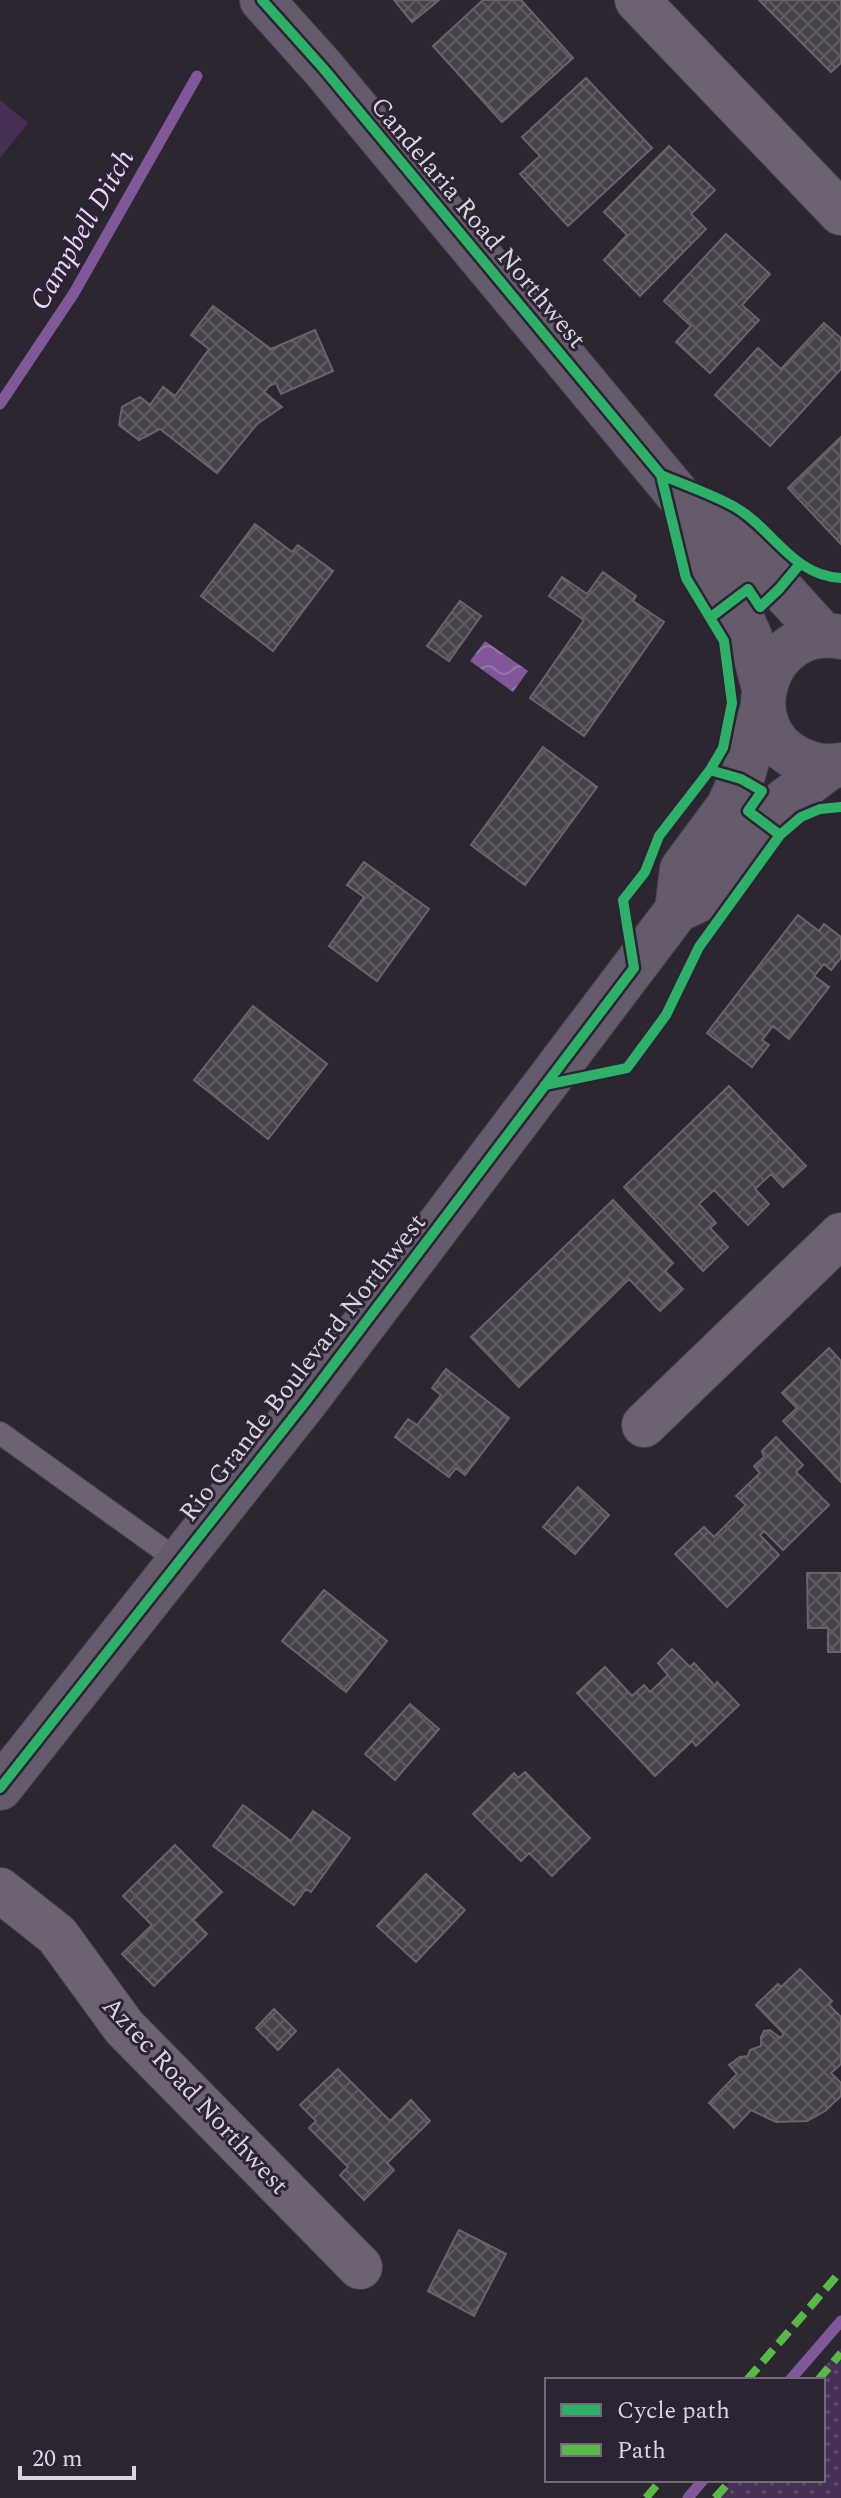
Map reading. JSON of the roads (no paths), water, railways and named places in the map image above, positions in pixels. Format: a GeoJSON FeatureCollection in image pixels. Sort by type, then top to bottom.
{"type":"FeatureCollection","features":[{"type":"Feature","properties":{"kind":"main road","name":"Candelaria Road Northwest"},"geometry":{"type":"LineString","coordinates":[[262,0],[323,68],[699,520]]}},
{"type":"Feature","properties":{"kind":"main road"},"geometry":{"type":"LineString","coordinates":[[699,520],[736,539],[834,634]]}},
{"type":"Feature","properties":{"kind":"main road"},"geometry":{"type":"LineString","coordinates":[[699,520],[710,568],[745,625],[764,697],[768,726],[785,749],[811,764],[836,766]]}},
{"type":"Feature","properties":{"kind":"main road"},"geometry":{"type":"LineString","coordinates":[[677,910],[682,869],[728,807],[743,775],[769,672],[779,657],[792,646],[806,639],[834,634]]}},
{"type":"Feature","properties":{"kind":"main road"},"geometry":{"type":"LineString","coordinates":[[677,910],[716,892],[784,801],[836,766]]}},
{"type":"Feature","properties":{"kind":"main road","name":"Rio Grande Boulevard Northwest"},"geometry":{"type":"LineString","coordinates":[[0,1788],[306,1401],[677,910]]}},
{"type":"Feature","properties":{"kind":"street"},"geometry":{"type":"LineString","coordinates":[[637,0],[841,213]]}},
{"type":"Feature","properties":{"kind":"street"},"geometry":{"type":"LineString","coordinates":[[644,1425],[841,1235]]}},
{"type":"Feature","properties":{"kind":"street","name":"Aztec Road Northwest"},"geometry":{"type":"LineString","coordinates":[[0,1890],[57,1935],[124,2027],[360,2267]]}},
{"type":"Feature","properties":{"kind":"lane"},"geometry":{"type":"LineString","coordinates":[[0,1433],[180,1562]]}},
{"type":"Feature","properties":{"kind":"water"},"geometry":{"type":"Polygon","coordinates":[[[485,641],[528,671],[513,692],[470,661],[485,641]]]}},
{"type":"Feature","properties":{"kind":"waterway","name":"Campbell Ditch"},"geometry":{"type":"LineString","coordinates":[[0,404],[74,293],[197,76]]}},
{"type":"Feature","properties":{"kind":"waterway"},"geometry":{"type":"LineString","coordinates":[[792,2378],[841,2321]]}},
{"type":"Feature","properties":{"kind":"waterway"},"geometry":{"type":"LineString","coordinates":[[688,2498],[701,2482]]}}]}
